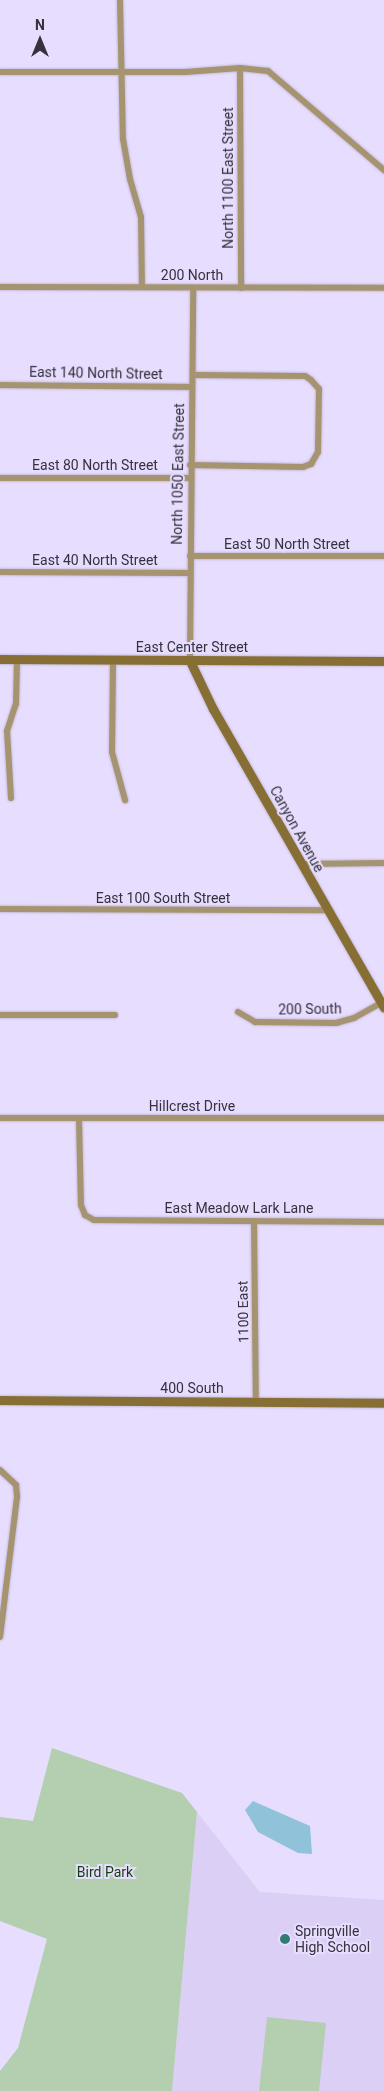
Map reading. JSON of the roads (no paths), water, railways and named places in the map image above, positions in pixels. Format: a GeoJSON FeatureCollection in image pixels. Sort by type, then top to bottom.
{"type":"FeatureCollection","features":[{"type":"Feature","properties":{"kind":"street"},"geometry":{"type":"LineString","coordinates":[[120,0],[120,72],[123,139],[130,179],[141,217],[142,287]]}},
{"type":"Feature","properties":{"kind":"street"},"geometry":{"type":"LineString","coordinates":[[0,72],[185,72],[240,68],[268,71],[384,170]]}},
{"type":"Feature","properties":{"kind":"street","name":"North 1100 East Street"},"geometry":{"type":"LineString","coordinates":[[240,68],[241,288]]}},
{"type":"Feature","properties":{"kind":"street","name":"200 North"},"geometry":{"type":"LineString","coordinates":[[0,287],[384,288]]}},
{"type":"Feature","properties":{"kind":"street","name":"North 1050 East Street"},"geometry":{"type":"LineString","coordinates":[[190,661],[190,465],[193,288]]}},
{"type":"Feature","properties":{"kind":"street"},"geometry":{"type":"LineString","coordinates":[[190,465],[303,467],[311,464],[318,452],[316,383],[305,376],[192,375]]}},
{"type":"Feature","properties":{"kind":"street","name":"East 140 North Street"},"geometry":{"type":"LineString","coordinates":[[0,385],[192,387]]}},
{"type":"Feature","properties":{"kind":"street","name":"East 80 North Street"},"geometry":{"type":"LineString","coordinates":[[0,478],[190,478]]}},
{"type":"Feature","properties":{"kind":"street","name":"East 50 North Street"},"geometry":{"type":"LineString","coordinates":[[190,556],[384,556]]}},
{"type":"Feature","properties":{"kind":"street","name":"East 40 North Street"},"geometry":{"type":"LineString","coordinates":[[0,572],[190,573]]}},
{"type":"Feature","properties":{"kind":"street","name":"East Center Street"},"geometry":{"type":"LineString","coordinates":[[0,660],[384,661]]}},
{"type":"Feature","properties":{"kind":"street"},"geometry":{"type":"LineString","coordinates":[[11,798],[7,731],[16,704],[17,660]]}},
{"type":"Feature","properties":{"kind":"street"},"geometry":{"type":"LineString","coordinates":[[113,661],[112,752],[125,800]]}},
{"type":"Feature","properties":{"kind":"street","name":"Canyon Avenue"},"geometry":{"type":"LineString","coordinates":[[190,661],[213,709],[382,1006]]}},
{"type":"Feature","properties":{"kind":"street"},"geometry":{"type":"LineString","coordinates":[[301,864],[384,863]]}},
{"type":"Feature","properties":{"kind":"street","name":"East 100 South Street"},"geometry":{"type":"LineString","coordinates":[[0,909],[326,910]]}},
{"type":"Feature","properties":{"kind":"street","name":"200 South"},"geometry":{"type":"LineString","coordinates":[[238,1012],[255,1022],[336,1023],[354,1018],[382,1006]]}},
{"type":"Feature","properties":{"kind":"street"},"geometry":{"type":"LineString","coordinates":[[0,1015],[115,1015]]}},
{"type":"Feature","properties":{"kind":"street","name":"Hillcrest Drive"},"geometry":{"type":"LineString","coordinates":[[0,1118],[384,1118]]}},
{"type":"Feature","properties":{"kind":"street","name":"East Meadow Lark Lane"},"geometry":{"type":"LineString","coordinates":[[80,1119],[81,1206],[85,1215],[94,1220],[384,1222]]}},
{"type":"Feature","properties":{"kind":"street","name":"1100 East"},"geometry":{"type":"LineString","coordinates":[[254,1221],[256,1402]]}},
{"type":"Feature","properties":{"kind":"street","name":"400 South"},"geometry":{"type":"LineString","coordinates":[[0,1400],[384,1403]]}},
{"type":"Feature","properties":{"kind":"street"},"geometry":{"type":"LineString","coordinates":[[0,1470],[16,1484],[17,1497],[0,1637]]}},
{"type":"Feature","properties":{"kind":"water"},"geometry":{"type":"Polygon","coordinates":[[[253,1801],[310,1826],[312,1854],[298,1853],[258,1832],[245,1810],[253,1801]]]}},
{"type":"Feature","properties":{"kind":"place","name":"Springville High School"},"geometry":{"type":"Point","coordinates":[285,1939]}},
{"type":"Feature","properties":{"kind":"park label","name":"Bird Park"},"geometry":{"type":"Point","coordinates":[105,1872]}}]}
